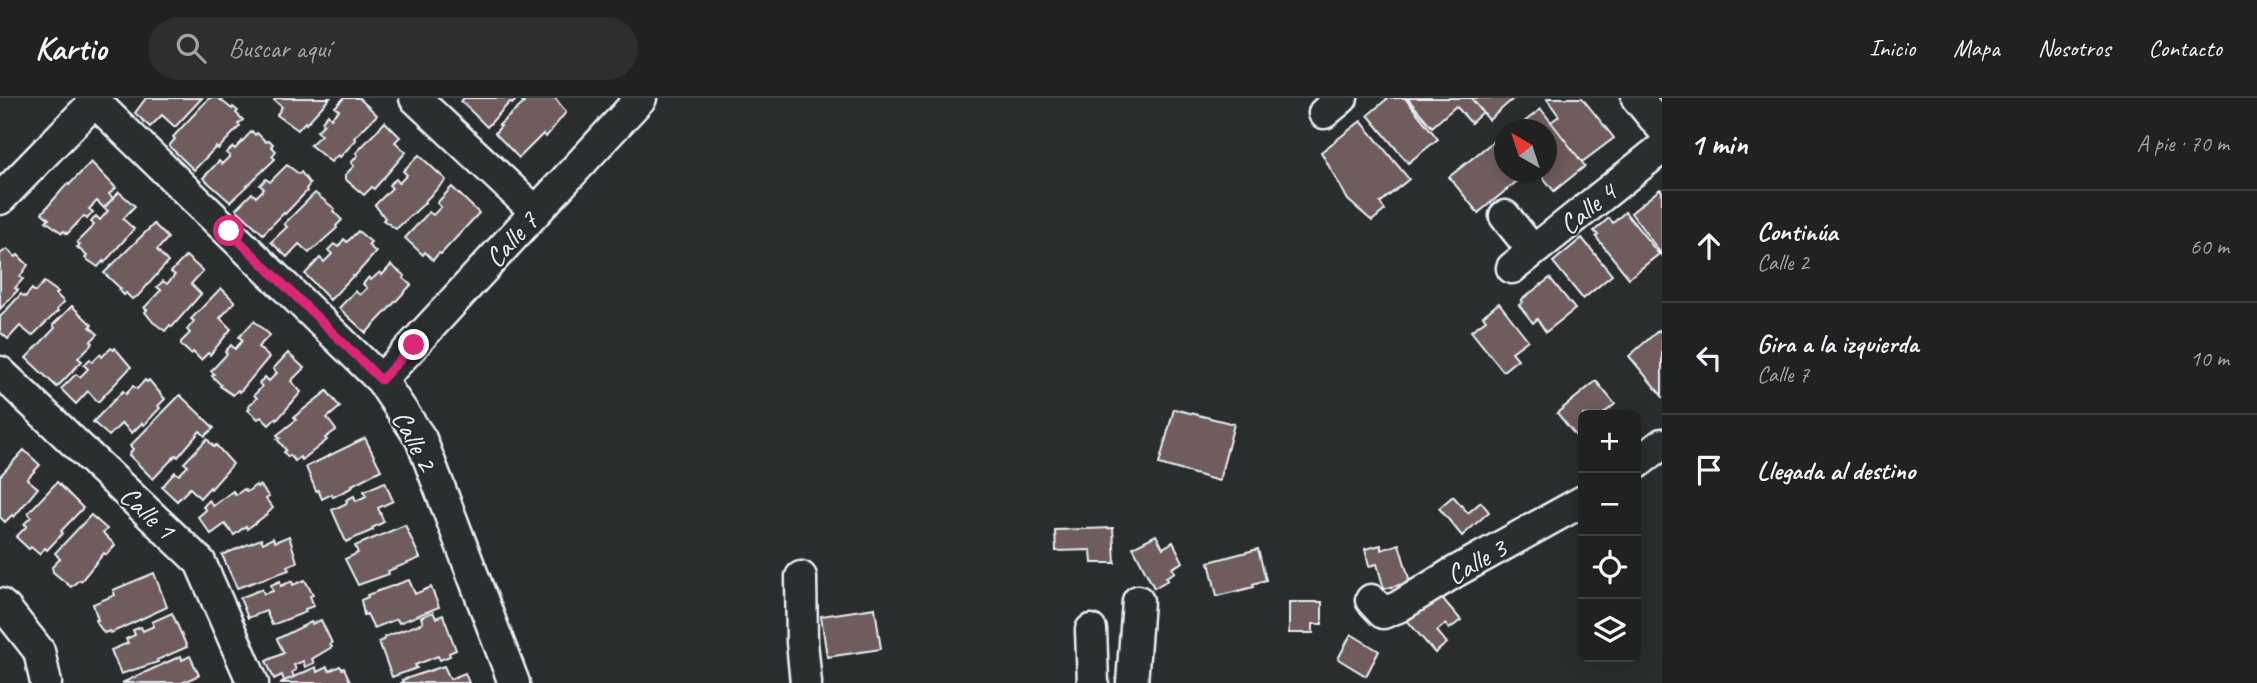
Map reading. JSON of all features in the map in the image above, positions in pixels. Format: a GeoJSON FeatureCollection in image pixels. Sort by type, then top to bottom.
{"type":"FeatureCollection","features":[{"type":"Feature","properties":{"kind":"street"},"geometry":{"type":"LineString","coordinates":[[415,98],[536,212]]}},
{"type":"Feature","properties":{"kind":"street","name":"Calle 7"},"geometry":{"type":"LineString","coordinates":[[381,380],[641,98]]}},
{"type":"Feature","properties":{"kind":"street"},"geometry":{"type":"LineString","coordinates":[[1637,98],[1662,128]]}},
{"type":"Feature","properties":{"kind":"street"},"geometry":{"type":"LineString","coordinates":[[0,198],[93,100]]}},
{"type":"Feature","properties":{"kind":"street","name":"Calle 2"},"geometry":{"type":"LineString","coordinates":[[93,100],[381,380],[421,439],[514,683]]}},
{"type":"Feature","properties":{"kind":"street","name":"Calle 4"},"geometry":{"type":"LineString","coordinates":[[1504,216],[1523,260],[1662,148]]}},
{"type":"Feature","properties":{"kind":"street","name":"Calle 1"},"geometry":{"type":"LineString","coordinates":[[0,372],[200,562],[253,683]]}},
{"type":"Feature","properties":{"kind":"street"},"geometry":{"type":"LineString","coordinates":[[1641,459],[1662,444]]}},
{"type":"Feature","properties":{"kind":"street","name":"Calle 3"},"geometry":{"type":"LineString","coordinates":[[1371,600],[1383,612],[1398,607],[1453,573],[1578,504]]}},
{"type":"Feature","properties":{"kind":"street"},"geometry":{"type":"LineString","coordinates":[[801,577],[806,683]]}},
{"type":"Feature","properties":{"kind":"street"},"geometry":{"type":"LineString","coordinates":[[1132,683],[1138,601]]}},
{"type":"Feature","properties":{"kind":"street"},"geometry":{"type":"LineString","coordinates":[[0,604],[39,651],[46,683]]}},
{"type":"Feature","properties":{"kind":"street"},"geometry":{"type":"LineString","coordinates":[[1091,630],[1093,683]]}},
{"type":"Feature","properties":{"kind":"building"},"geometry":{"type":"Polygon","coordinates":[[[146,98],[202,98],[175,127],[162,115],[150,127],[135,113],[146,98]]]}},
{"type":"Feature","properties":{"kind":"building"},"geometry":{"type":"Polygon","coordinates":[[[209,98],[218,98],[232,109],[233,107],[243,120],[218,149],[216,147],[194,170],[169,146],[175,139],[173,137],[209,98]]]}},
{"type":"Feature","properties":{"kind":"building"},"geometry":{"type":"Polygon","coordinates":[[[330,98],[298,130],[277,115],[282,107],[274,100],[330,98]]]}},
{"type":"Feature","properties":{"kind":"building"},"geometry":{"type":"Polygon","coordinates":[[[344,98],[359,98],[377,115],[340,157],[338,155],[331,162],[310,145],[321,135],[317,131],[324,124],[322,121],[328,114],[331,118],[339,110],[335,107],[344,98]]]}},
{"type":"Feature","properties":{"kind":"building"},"geometry":{"type":"Polygon","coordinates":[[[464,98],[518,98],[512,104],[510,102],[487,127],[461,101],[464,98]]]}},
{"type":"Feature","properties":{"kind":"building"},"geometry":{"type":"Polygon","coordinates":[[[525,98],[555,98],[566,112],[546,137],[543,134],[519,158],[495,133],[501,126],[499,125],[524,103],[522,101],[525,98]]]}},
{"type":"Feature","properties":{"kind":"building"},"geometry":{"type":"Polygon","coordinates":[[[1388,98],[1405,98],[1438,139],[1408,163],[1368,115],[1388,98]]]}},
{"type":"Feature","properties":{"kind":"building"},"geometry":{"type":"Polygon","coordinates":[[[1407,98],[1471,98],[1483,112],[1471,123],[1456,106],[1432,127],[1407,98]]]}},
{"type":"Feature","properties":{"kind":"building"},"geometry":{"type":"Polygon","coordinates":[[[1471,98],[1514,98],[1489,120],[1471,98]]]}},
{"type":"Feature","properties":{"kind":"building"},"geometry":{"type":"Polygon","coordinates":[[[1582,98],[1614,138],[1582,162],[1557,130],[1555,119],[1559,116],[1547,99],[1582,98]]]}},
{"type":"Feature","properties":{"kind":"building"},"geometry":{"type":"Polygon","coordinates":[[[1541,109],[1549,119],[1528,119],[1541,109]]]}},
{"type":"Feature","properties":{"kind":"building"},"geometry":{"type":"Polygon","coordinates":[[[1361,121],[1409,179],[1380,203],[1385,210],[1372,221],[1348,200],[1321,152],[1361,121]]]}},
{"type":"Feature","properties":{"kind":"building"},"geometry":{"type":"Polygon","coordinates":[[[385,122],[400,137],[395,142],[406,152],[374,189],[372,187],[364,195],[345,179],[345,175],[354,166],[351,163],[358,155],[356,153],[385,122]]]}},
{"type":"Feature","properties":{"kind":"building"},"geometry":{"type":"Polygon","coordinates":[[[1557,130],[1585,166],[1554,191],[1547,182],[1557,182],[1557,130]]]}},
{"type":"Feature","properties":{"kind":"building"},"geometry":{"type":"Polygon","coordinates":[[[252,131],[273,144],[271,146],[276,151],[272,156],[275,159],[230,202],[203,178],[219,161],[222,164],[230,156],[226,153],[233,147],[235,149],[252,131]]]}},
{"type":"Feature","properties":{"kind":"building"},"geometry":{"type":"Polygon","coordinates":[[[1494,141],[1494,182],[1516,182],[1478,213],[1449,177],[1494,141]]]}},
{"type":"Feature","properties":{"kind":"building"},"geometry":{"type":"Polygon","coordinates":[[[419,155],[446,180],[396,229],[383,220],[385,218],[375,205],[392,188],[389,185],[396,179],[399,183],[407,175],[403,171],[419,155]]]}},
{"type":"Feature","properties":{"kind":"building"},"geometry":{"type":"Polygon","coordinates":[[[91,162],[116,188],[109,194],[113,198],[104,208],[97,201],[89,209],[93,212],[87,219],[84,216],[67,234],[64,231],[62,233],[46,221],[49,219],[42,213],[91,162]]]}},
{"type":"Feature","properties":{"kind":"building"},"geometry":{"type":"Polygon","coordinates":[[[287,165],[299,174],[301,172],[310,184],[307,191],[263,234],[236,209],[252,193],[256,197],[264,189],[260,185],[266,179],[270,182],[287,165]]]}},
{"type":"Feature","properties":{"kind":"building"},"geometry":{"type":"Polygon","coordinates":[[[452,187],[479,213],[433,260],[425,252],[423,255],[405,238],[429,212],[433,215],[441,207],[437,203],[452,187]]]}},
{"type":"Feature","properties":{"kind":"building"},"geometry":{"type":"Polygon","coordinates":[[[1660,189],[1662,191],[1662,255],[1631,213],[1660,189]]]}},
{"type":"Feature","properties":{"kind":"building"},"geometry":{"type":"Polygon","coordinates":[[[119,192],[135,206],[123,219],[134,229],[98,267],[85,258],[87,256],[77,247],[80,245],[77,242],[94,225],[91,222],[96,216],[100,220],[108,211],[104,208],[119,192]]]}},
{"type":"Feature","properties":{"kind":"building"},"geometry":{"type":"Polygon","coordinates":[[[315,193],[335,209],[333,211],[342,220],[337,228],[309,253],[299,244],[287,257],[271,242],[287,227],[284,224],[315,193]]]}},
{"type":"Feature","properties":{"kind":"building"},"geometry":{"type":"Polygon","coordinates":[[[1625,212],[1659,254],[1629,278],[1594,231],[1609,218],[1613,223],[1625,212]]]}},
{"type":"Feature","properties":{"kind":"building"},"geometry":{"type":"Polygon","coordinates":[[[154,224],[168,238],[157,250],[168,262],[138,296],[132,299],[126,293],[124,295],[104,273],[154,224]]]}},
{"type":"Feature","properties":{"kind":"building"},"geometry":{"type":"Polygon","coordinates":[[[358,231],[371,242],[368,245],[376,252],[330,300],[305,274],[320,258],[324,262],[332,254],[328,250],[334,244],[338,247],[344,239],[347,242],[358,231]]]}},
{"type":"Feature","properties":{"kind":"building"},"geometry":{"type":"Polygon","coordinates":[[[1582,238],[1612,275],[1583,299],[1553,262],[1582,238]]]}},
{"type":"Feature","properties":{"kind":"building"},"geometry":{"type":"Polygon","coordinates":[[[7,249],[28,265],[20,277],[23,279],[15,288],[18,290],[0,309],[0,254],[7,249]]]}},
{"type":"Feature","properties":{"kind":"building"},"geometry":{"type":"Polygon","coordinates":[[[186,256],[203,271],[191,284],[201,294],[172,327],[170,325],[165,331],[153,322],[144,308],[161,290],[157,287],[163,281],[167,284],[175,275],[171,272],[186,256]]]}},
{"type":"Feature","properties":{"kind":"building"},"geometry":{"type":"Polygon","coordinates":[[[391,265],[405,276],[403,278],[411,285],[366,333],[339,308],[355,291],[360,295],[367,288],[363,284],[369,277],[371,280],[380,272],[382,275],[391,265]]]}},
{"type":"Feature","properties":{"kind":"building"},"geometry":{"type":"Polygon","coordinates":[[[1550,278],[1575,309],[1546,332],[1537,319],[1533,323],[1519,305],[1523,302],[1521,300],[1550,278]]]}},
{"type":"Feature","properties":{"kind":"building"},"geometry":{"type":"Polygon","coordinates":[[[44,282],[58,292],[56,294],[64,302],[32,336],[20,326],[8,339],[0,332],[0,317],[21,294],[25,297],[32,289],[35,292],[44,282]]]}},
{"type":"Feature","properties":{"kind":"building"},"geometry":{"type":"Polygon","coordinates":[[[221,288],[235,302],[220,318],[231,329],[210,355],[208,353],[201,360],[181,345],[181,342],[190,333],[187,330],[194,321],[191,319],[221,288]]]}},
{"type":"Feature","properties":{"kind":"building"},"geometry":{"type":"Polygon","coordinates":[[[1499,303],[1528,340],[1512,352],[1518,359],[1503,371],[1471,331],[1486,320],[1483,316],[1499,303]]]}},
{"type":"Feature","properties":{"kind":"building"},"geometry":{"type":"Polygon","coordinates":[[[72,306],[98,334],[78,358],[82,361],[57,387],[26,358],[72,306]]]}},
{"type":"Feature","properties":{"kind":"building"},"geometry":{"type":"Polygon","coordinates":[[[254,321],[270,335],[258,347],[269,357],[240,392],[238,390],[233,395],[220,386],[211,371],[227,354],[225,352],[231,345],[235,349],[243,340],[239,337],[254,321]]]}},
{"type":"Feature","properties":{"kind":"building"},"geometry":{"type":"Polygon","coordinates":[[[1659,330],[1662,334],[1662,396],[1629,356],[1659,330]]]}},
{"type":"Feature","properties":{"kind":"building"},"geometry":{"type":"Polygon","coordinates":[[[111,348],[115,348],[131,367],[98,402],[88,391],[76,404],[61,389],[76,374],[80,377],[88,369],[84,365],[90,359],[92,362],[100,354],[102,357],[111,348]]]}},
{"type":"Feature","properties":{"kind":"building"},"geometry":{"type":"Polygon","coordinates":[[[288,353],[304,368],[291,381],[301,392],[277,420],[276,418],[269,425],[248,410],[248,406],[257,398],[254,395],[262,387],[259,383],[265,377],[269,381],[277,373],[273,369],[288,353]]]}},
{"type":"Feature","properties":{"kind":"building"},"geometry":{"type":"Polygon","coordinates":[[[145,380],[149,380],[165,399],[144,425],[142,423],[132,433],[122,423],[109,436],[93,422],[123,391],[126,394],[133,386],[137,389],[145,380]]]}},
{"type":"Feature","properties":{"kind":"building"},"geometry":{"type":"Polygon","coordinates":[[[1596,381],[1615,404],[1608,410],[1578,410],[1576,436],[1557,413],[1596,381]]]}},
{"type":"Feature","properties":{"kind":"building"},"geometry":{"type":"Polygon","coordinates":[[[327,391],[340,407],[327,418],[336,430],[302,460],[300,457],[295,461],[284,452],[286,450],[277,435],[296,420],[294,417],[327,391]]]}},
{"type":"Feature","properties":{"kind":"building"},"geometry":{"type":"Polygon","coordinates":[[[180,395],[214,428],[205,436],[200,431],[178,457],[176,455],[153,479],[129,455],[133,449],[130,446],[180,395]]]}},
{"type":"Feature","properties":{"kind":"building"},"geometry":{"type":"Polygon","coordinates":[[[1174,409],[1234,424],[1219,481],[1159,464],[1174,409]]]}},
{"type":"Feature","properties":{"kind":"building"},"geometry":{"type":"Polygon","coordinates":[[[365,438],[381,470],[333,497],[332,494],[322,499],[306,467],[365,438]]]}},
{"type":"Feature","properties":{"kind":"building"},"geometry":{"type":"Polygon","coordinates":[[[207,439],[233,464],[200,498],[190,488],[177,501],[162,487],[175,472],[179,475],[188,466],[184,463],[207,439]]]}},
{"type":"Feature","properties":{"kind":"building"},"geometry":{"type":"Polygon","coordinates":[[[24,450],[40,465],[27,479],[38,488],[14,517],[12,515],[5,522],[0,517],[0,476],[24,450]]]}},
{"type":"Feature","properties":{"kind":"building"},"geometry":{"type":"Polygon","coordinates":[[[57,482],[83,508],[47,550],[45,548],[39,554],[16,537],[27,526],[24,524],[31,517],[28,513],[57,482]]]}},
{"type":"Feature","properties":{"kind":"building"},"geometry":{"type":"Polygon","coordinates":[[[385,482],[393,501],[378,508],[384,522],[346,542],[332,510],[347,503],[346,500],[354,496],[356,501],[366,496],[364,491],[385,482]]]}},
{"type":"Feature","properties":{"kind":"building"},"geometry":{"type":"Polygon","coordinates":[[[260,485],[269,497],[266,499],[273,508],[247,529],[246,526],[234,535],[225,524],[211,534],[198,517],[206,510],[203,507],[209,500],[213,506],[233,491],[236,495],[244,489],[247,492],[260,485]]]}},
{"type":"Feature","properties":{"kind":"building"},"geometry":{"type":"Polygon","coordinates":[[[1453,496],[1468,513],[1481,502],[1489,512],[1462,536],[1439,508],[1453,496]]]}},
{"type":"Feature","properties":{"kind":"building"},"geometry":{"type":"Polygon","coordinates":[[[91,515],[107,529],[103,533],[115,545],[106,555],[104,553],[81,581],[71,587],[53,572],[52,567],[60,559],[55,553],[91,515]]]}},
{"type":"Feature","properties":{"kind":"building"},"geometry":{"type":"Polygon","coordinates":[[[405,525],[420,558],[388,571],[389,574],[358,585],[345,559],[358,553],[355,546],[405,525]]]}},
{"type":"Feature","properties":{"kind":"building"},"geometry":{"type":"Polygon","coordinates":[[[1113,528],[1115,563],[1092,563],[1091,550],[1056,551],[1055,530],[1113,528]]]}},
{"type":"Feature","properties":{"kind":"building"},"geometry":{"type":"Polygon","coordinates":[[[1156,535],[1163,548],[1173,542],[1183,562],[1172,568],[1175,572],[1166,577],[1168,580],[1154,588],[1133,547],[1156,535]]]}},
{"type":"Feature","properties":{"kind":"building"},"geometry":{"type":"Polygon","coordinates":[[[289,536],[297,562],[287,566],[289,570],[237,588],[222,555],[261,539],[263,543],[273,538],[275,542],[289,536]]]}},
{"type":"Feature","properties":{"kind":"building"},"geometry":{"type":"Polygon","coordinates":[[[1399,544],[1410,582],[1384,589],[1377,564],[1369,566],[1365,549],[1381,545],[1381,550],[1399,544]]]}},
{"type":"Feature","properties":{"kind":"building"},"geometry":{"type":"Polygon","coordinates":[[[1258,549],[1266,580],[1253,584],[1254,587],[1217,596],[1209,562],[1258,549]]]}},
{"type":"Feature","properties":{"kind":"building"},"geometry":{"type":"Polygon","coordinates":[[[154,573],[167,607],[111,633],[104,633],[95,620],[98,620],[93,604],[115,595],[113,590],[154,573]]]}},
{"type":"Feature","properties":{"kind":"building"},"geometry":{"type":"Polygon","coordinates":[[[305,580],[313,595],[310,596],[314,606],[305,609],[306,612],[272,625],[266,611],[248,618],[240,598],[262,589],[264,594],[273,591],[271,585],[280,581],[281,586],[292,581],[293,585],[305,580]]]}},
{"type":"Feature","properties":{"kind":"building"},"geometry":{"type":"Polygon","coordinates":[[[409,580],[415,594],[431,587],[439,607],[399,623],[397,619],[374,628],[367,614],[364,615],[361,600],[368,597],[367,595],[409,580]]]}},
{"type":"Feature","properties":{"kind":"building"},"geometry":{"type":"Polygon","coordinates":[[[1437,592],[1461,620],[1449,629],[1445,624],[1437,631],[1447,643],[1435,653],[1405,618],[1437,592]]]}},
{"type":"Feature","properties":{"kind":"building"},"geometry":{"type":"Polygon","coordinates":[[[1289,602],[1322,602],[1322,624],[1313,624],[1313,633],[1289,633],[1289,602]]]}},
{"type":"Feature","properties":{"kind":"building"},"geometry":{"type":"Polygon","coordinates":[[[875,608],[881,649],[827,657],[821,616],[875,608]]]}},
{"type":"Feature","properties":{"kind":"building"},"geometry":{"type":"Polygon","coordinates":[[[433,612],[436,618],[443,615],[456,650],[449,653],[450,656],[440,660],[438,656],[415,665],[417,668],[392,677],[379,642],[385,639],[384,637],[423,623],[421,617],[433,612]]]}},
{"type":"Feature","properties":{"kind":"building"},"geometry":{"type":"Polygon","coordinates":[[[172,613],[187,647],[157,660],[158,662],[121,674],[111,650],[128,643],[126,639],[135,635],[133,630],[141,627],[143,631],[154,626],[152,622],[172,613]]]}},
{"type":"Feature","properties":{"kind":"building"},"geometry":{"type":"Polygon","coordinates":[[[321,620],[332,647],[312,659],[314,663],[305,667],[303,661],[294,665],[294,677],[284,681],[282,675],[274,679],[266,661],[284,653],[277,639],[311,622],[312,624],[321,620]]]}},
{"type":"Feature","properties":{"kind":"building"},"geometry":{"type":"Polygon","coordinates":[[[1351,634],[1379,651],[1366,676],[1338,659],[1351,634]]]}},
{"type":"Feature","properties":{"kind":"building"},"geometry":{"type":"Polygon","coordinates":[[[181,656],[182,660],[190,656],[199,675],[182,683],[122,683],[181,656]]]}},
{"type":"Feature","properties":{"kind":"building"},"geometry":{"type":"Polygon","coordinates":[[[340,666],[344,668],[350,681],[346,683],[280,683],[316,667],[317,672],[327,667],[329,671],[340,666]]]}},
{"type":"Feature","properties":{"kind":"building"},"geometry":{"type":"Polygon","coordinates":[[[444,666],[450,679],[465,673],[469,683],[400,683],[402,680],[444,666]]]}},
{"type":"Feature","properties":{"kind":"route"},"geometry":{"type":"LineString","coordinates":[[229,231],[381,380],[414,345]]}}]}
